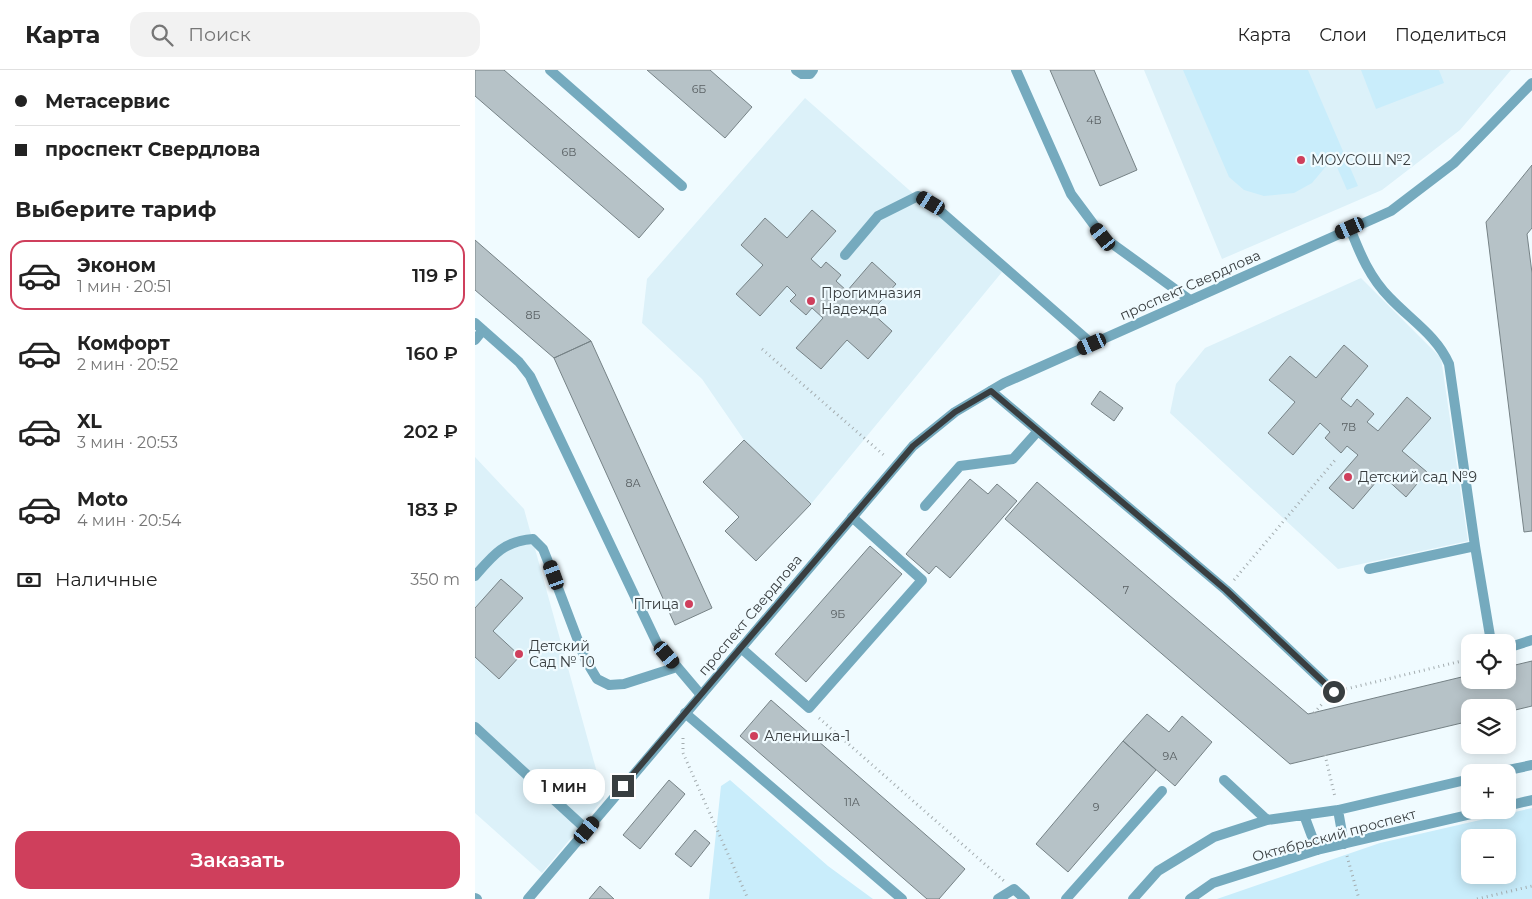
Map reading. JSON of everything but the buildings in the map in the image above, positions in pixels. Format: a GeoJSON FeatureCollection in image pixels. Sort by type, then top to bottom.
{"type":"FeatureCollection","features":[{"type":"Feature","properties":{"kind":"street"},"geometry":{"type":"LineString","coordinates":[[550,70],[682,186]]}},
{"type":"Feature","properties":{"kind":"street"},"geometry":{"type":"LineString","coordinates":[[797,70],[802,74],[810,74],[813,70]]}},
{"type":"Feature","properties":{"kind":"street"},"geometry":{"type":"LineString","coordinates":[[1017,70],[1071,194],[1103,237],[1191,300]]}},
{"type":"Feature","properties":{"kind":"street","name":"проспект Свердлова"},"geometry":{"type":"LineString","coordinates":[[528,899],[913,446],[955,412],[1004,383],[1391,211],[1454,163],[1532,83]]}},
{"type":"Feature","properties":{"kind":"street"},"geometry":{"type":"LineString","coordinates":[[845,255],[878,216],[918,196],[931,203],[1092,344]]}},
{"type":"Feature","properties":{"kind":"street"},"geometry":{"type":"LineString","coordinates":[[1350,228],[1372,278],[1389,297],[1431,336],[1444,351],[1449,364],[1490,634]]}},
{"type":"Feature","properties":{"kind":"street"},"geometry":{"type":"LineString","coordinates":[[475,322],[519,362],[531,376],[657,643],[701,695]]}},
{"type":"Feature","properties":{"kind":"street"},"geometry":{"type":"LineString","coordinates":[[475,340],[483,330]]}},
{"type":"Feature","properties":{"kind":"street"},"geometry":{"type":"LineString","coordinates":[[991,391],[1226,590],[1334,692]]}},
{"type":"Feature","properties":{"kind":"street"},"geometry":{"type":"LineString","coordinates":[[925,506],[960,466],[1013,459],[1038,431]]}},
{"type":"Feature","properties":{"kind":"street"},"geometry":{"type":"LineString","coordinates":[[741,648],[809,708],[922,580],[852,516]]}},
{"type":"Feature","properties":{"kind":"street"},"geometry":{"type":"LineString","coordinates":[[475,576],[496,553],[514,540],[533,539],[543,549],[585,659],[597,679],[609,685],[624,684],[677,667]]}},
{"type":"Feature","properties":{"kind":"street"},"geometry":{"type":"LineString","coordinates":[[1369,569],[1475,546]]}},
{"type":"Feature","properties":{"kind":"street"},"geometry":{"type":"LineString","coordinates":[[1516,645],[1532,640]]}},
{"type":"Feature","properties":{"kind":"street"},"geometry":{"type":"LineString","coordinates":[[685,713],[902,899]]}},
{"type":"Feature","properties":{"kind":"street"},"geometry":{"type":"LineString","coordinates":[[475,727],[587,830]]}},
{"type":"Feature","properties":{"kind":"street"},"geometry":{"type":"LineString","coordinates":[[1516,768],[1532,765]]}},
{"type":"Feature","properties":{"kind":"street"},"geometry":{"type":"LineString","coordinates":[[1224,780],[1267,820]]}},
{"type":"Feature","properties":{"kind":"street"},"geometry":{"type":"LineString","coordinates":[[1133,899],[1158,871],[1214,838],[1267,820],[1338,810],[1461,782]]}},
{"type":"Feature","properties":{"kind":"street"},"geometry":{"type":"LineString","coordinates":[[1066,899],[1162,791]]}},
{"type":"Feature","properties":{"kind":"street"},"geometry":{"type":"LineString","coordinates":[[1516,804],[1532,800]]}},
{"type":"Feature","properties":{"kind":"street"},"geometry":{"type":"LineString","coordinates":[[1338,810],[1344,844]]}},
{"type":"Feature","properties":{"kind":"street"},"geometry":{"type":"LineString","coordinates":[[1304,815],[1317,850]]}},
{"type":"Feature","properties":{"kind":"street","name":"Октябрьский проспект"},"geometry":{"type":"LineString","coordinates":[[1190,899],[1213,883],[1317,850],[1461,817]]}},
{"type":"Feature","properties":{"kind":"street"},"geometry":{"type":"LineString","coordinates":[[997,899],[1014,890],[1025,899]]}},
{"type":"Feature","properties":{"kind":"path"},"geometry":{"type":"LineString","coordinates":[[762,348],[896,466]]}},
{"type":"Feature","properties":{"kind":"path"},"geometry":{"type":"LineString","coordinates":[[1226,590],[1336,459]]}},
{"type":"Feature","properties":{"kind":"path"},"geometry":{"type":"LineString","coordinates":[[1314,712],[1334,692],[1461,661]]}},
{"type":"Feature","properties":{"kind":"path"},"geometry":{"type":"LineString","coordinates":[[809,708],[1014,890]]}},
{"type":"Feature","properties":{"kind":"path"},"geometry":{"type":"LineString","coordinates":[[685,713],[683,753],[748,899]]}},
{"type":"Feature","properties":{"kind":"path"},"geometry":{"type":"LineString","coordinates":[[1325,755],[1338,810]]}},
{"type":"Feature","properties":{"kind":"path"},"geometry":{"type":"LineString","coordinates":[[1344,844],[1359,899]]}},
{"type":"Feature","properties":{"kind":"path"},"geometry":{"type":"LineString","coordinates":[[1477,899],[1532,886]]}},
{"type":"Feature","properties":{"kind":"shaded area","name":"МОУСОШ №2"},"geometry":{"type":"Polygon","coordinates":[[[1144,70],[1511,70],[1460,130],[1382,190],[1222,259],[1144,70]]]}},
{"type":"Feature","properties":{"kind":"shaded area"},"geometry":{"type":"Polygon","coordinates":[[[1183,70],[1308,70],[1358,186],[1347,190],[1333,158],[1312,183],[1294,193],[1264,196],[1244,190],[1229,177],[1183,70]]]}},
{"type":"Feature","properties":{"kind":"shaded area"},"geometry":{"type":"Polygon","coordinates":[[[1361,70],[1439,70],[1444,83],[1376,109],[1361,70]]]}},
{"type":"Feature","properties":{"kind":"shaded area","name":"Прогимназия Надежда"},"geometry":{"type":"Polygon","coordinates":[[[805,98],[1002,272],[811,504],[744,440],[702,379],[642,323],[647,279],[805,98]]]}},
{"type":"Feature","properties":{"kind":"shaded area","name":"Детский сад №9"},"geometry":{"type":"Polygon","coordinates":[[[1361,278],[1441,358],[1468,541],[1338,569],[1170,413],[1176,384],[1205,348],[1361,278]]]}},
{"type":"Feature","properties":{"kind":"shaded area","name":"Детский Сад № 10"},"geometry":{"type":"Polygon","coordinates":[[[475,457],[524,509],[604,798],[542,873],[475,813],[475,457]]]}},
{"type":"Feature","properties":{"kind":"shaded area"},"geometry":{"type":"Polygon","coordinates":[[[730,780],[828,866],[873,899],[709,899],[721,786],[730,780]]]}},
{"type":"Feature","properties":{"kind":"shaded area"},"geometry":{"type":"Polygon","coordinates":[[[1532,808],[1532,899],[1217,899],[1380,843],[1484,819],[1516,819],[1516,812],[1532,808]]]}},
{"type":"Feature","properties":{"kind":"place","name":"МОУСОШ №2"},"geometry":{"type":"Point","coordinates":[1301,160]}},
{"type":"Feature","properties":{"kind":"place","name":"Прогимназия Надежда"},"geometry":{"type":"Point","coordinates":[811,301]}},
{"type":"Feature","properties":{"kind":"place","name":"Детский сад №9"},"geometry":{"type":"Point","coordinates":[1348,477]}},
{"type":"Feature","properties":{"kind":"place","name":"Птица"},"geometry":{"type":"Point","coordinates":[689,604]}},
{"type":"Feature","properties":{"kind":"place","name":"Детский Сад № 10"},"geometry":{"type":"Point","coordinates":[519,654]}},
{"type":"Feature","properties":{"kind":"place","name":"Аленишка-1"},"geometry":{"type":"Point","coordinates":[754,736]}},
{"type":"Feature","properties":{"kind":"route"},"geometry":{"type":"LineString","coordinates":[[623,786],[913,446],[955,412],[991,391],[1226,590],[1334,692]]}}]}
